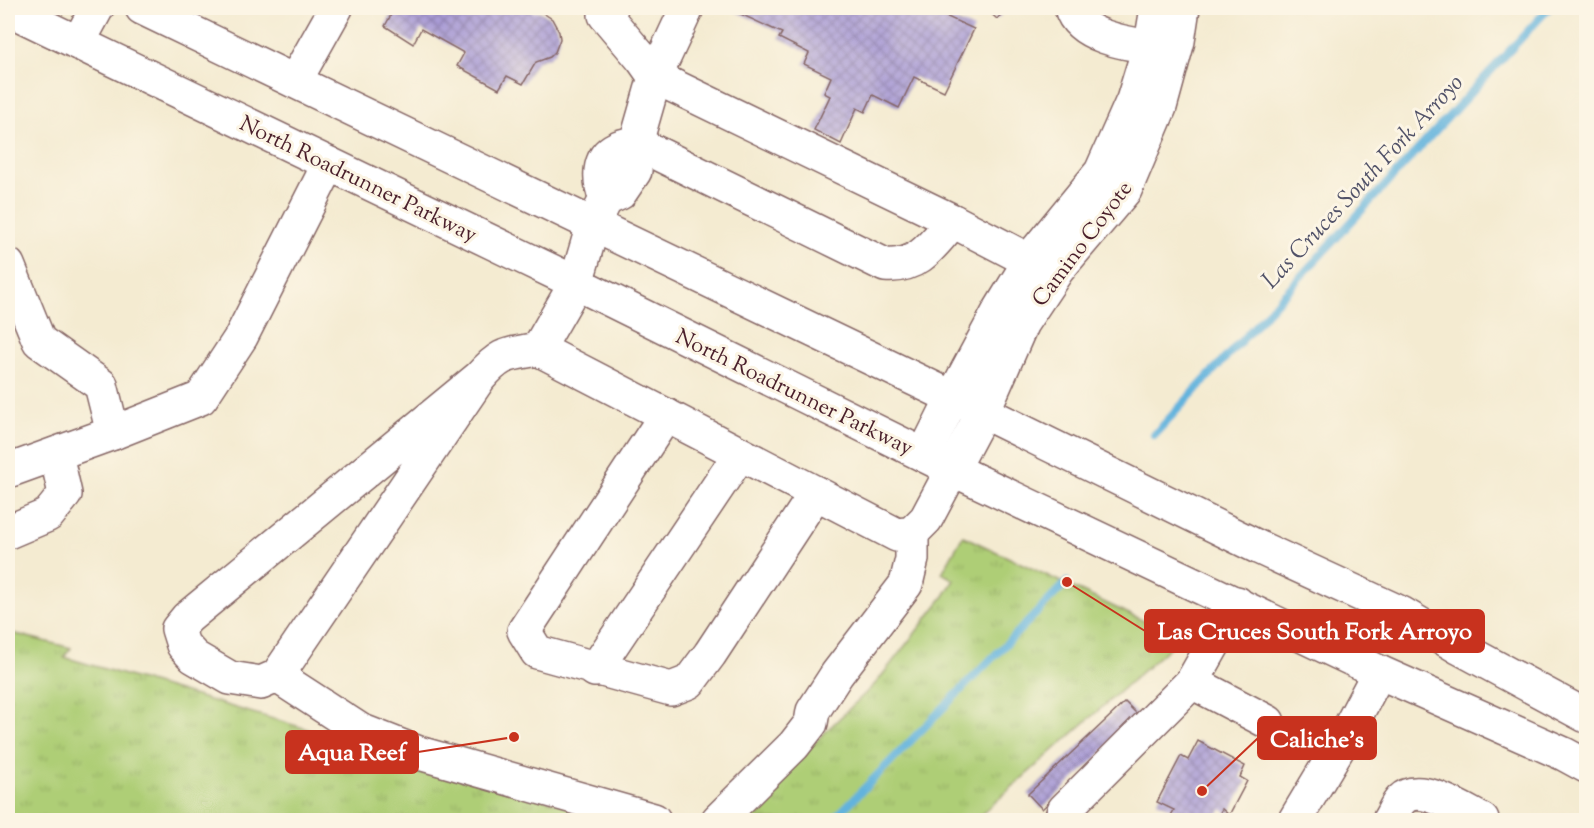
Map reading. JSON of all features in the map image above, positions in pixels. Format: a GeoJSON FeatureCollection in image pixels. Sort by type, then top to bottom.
{"type":"FeatureCollection","features":[{"type":"Feature","properties":{"kind":"main road"},"geometry":{"type":"LineString","coordinates":[[78,43],[97,8]]}},
{"type":"Feature","properties":{"kind":"main road"},"geometry":{"type":"LineString","coordinates":[[142,8],[295,81],[599,212],[953,397],[1260,548],[1401,613],[1460,648],[1587,716]]}},
{"type":"Feature","properties":{"kind":"main road"},"geometry":{"type":"LineString","coordinates":[[295,81],[336,8]]}},
{"type":"Feature","properties":{"kind":"main road"},"geometry":{"type":"LineString","coordinates":[[538,349],[576,283],[599,212],[620,193],[635,171],[636,143],[655,77],[687,8]]}},
{"type":"Feature","properties":{"kind":"main road"},"geometry":{"type":"LineString","coordinates":[[1071,8],[1079,24],[1089,30],[1106,37],[1162,49]]}},
{"type":"Feature","properties":{"kind":"main road","name":"Camino Coyote"},"geometry":{"type":"LineString","coordinates":[[938,462],[983,412],[1022,323],[1058,269],[1125,190],[1160,107],[1162,49],[1157,8]]}},
{"type":"Feature","properties":{"kind":"main road","name":"Camino Coyote"},"geometry":{"type":"LineString","coordinates":[[938,462],[953,397],[998,313],[1030,261],[1101,172],[1133,100],[1183,8]]}},
{"type":"Feature","properties":{"kind":"main road","name":"North Roadrunner Parkway"},"geometry":{"type":"LineString","coordinates":[[8,9],[576,283],[938,462],[1379,672],[1587,766]]}},
{"type":"Feature","properties":{"kind":"main road"},"geometry":{"type":"LineString","coordinates":[[605,10],[655,77],[953,221],[1030,261]]}},
{"type":"Feature","properties":{"kind":"main road"},"geometry":{"type":"LineString","coordinates":[[636,143],[885,265],[904,264],[921,257],[953,221]]}},
{"type":"Feature","properties":{"kind":"main road"},"geometry":{"type":"LineString","coordinates":[[8,471],[201,398],[242,337],[329,164]]}},
{"type":"Feature","properties":{"kind":"main road"},"geometry":{"type":"LineString","coordinates":[[8,265],[39,341],[101,385],[113,433]]}},
{"type":"Feature","properties":{"kind":"main road"},"geometry":{"type":"LineString","coordinates":[[480,377],[187,618],[178,629],[183,645],[194,657],[231,678],[261,683],[277,676],[480,377],[495,360],[504,356],[538,349],[897,535],[912,533],[926,519],[938,462]]}},
{"type":"Feature","properties":{"kind":"main road"},"geometry":{"type":"LineString","coordinates":[[666,415],[524,631],[537,652],[671,689],[689,682],[710,654],[816,493]]}},
{"type":"Feature","properties":{"kind":"main road"},"geometry":{"type":"LineString","coordinates":[[8,532],[48,515],[65,494],[56,454]]}},
{"type":"Feature","properties":{"kind":"main road"},"geometry":{"type":"LineString","coordinates":[[596,670],[740,454]]}},
{"type":"Feature","properties":{"kind":"main road"},"geometry":{"type":"LineString","coordinates":[[718,820],[794,745],[811,723],[813,711],[837,674],[906,584],[912,559],[912,533]]}},
{"type":"Feature","properties":{"kind":"main road"},"geometry":{"type":"LineString","coordinates":[[1061,820],[1064,810],[1192,682],[1237,603]]}},
{"type":"Feature","properties":{"kind":"main road"},"geometry":{"type":"LineString","coordinates":[[1295,820],[1343,740],[1379,672]]}},
{"type":"Feature","properties":{"kind":"main road"},"geometry":{"type":"LineString","coordinates":[[277,676],[360,730],[419,753],[654,820]]}},
{"type":"Feature","properties":{"kind":"main road"},"geometry":{"type":"LineString","coordinates":[[1192,682],[1268,722]]}},
{"type":"Feature","properties":{"kind":"main road"},"geometry":{"type":"LineString","coordinates":[[1389,820],[1400,800],[1408,795],[1424,793],[1482,820]]}},
{"type":"Feature","properties":{"kind":"green space"},"geometry":{"type":"Polygon","coordinates":[[[963,536],[1180,638],[975,820],[734,820],[876,683],[954,580],[942,573],[963,536]]]}},
{"type":"Feature","properties":{"kind":"green space"},"geometry":{"type":"Polygon","coordinates":[[[8,632],[71,648],[64,657],[614,820],[8,820],[8,632]]]}},
{"type":"Feature","properties":{"kind":"building"},"geometry":{"type":"Polygon","coordinates":[[[389,8],[532,8],[533,12],[540,11],[552,19],[560,39],[555,52],[550,57],[536,62],[523,84],[507,76],[499,89],[457,66],[464,53],[421,29],[413,44],[385,26],[392,13],[387,10],[389,8]]]}},
{"type":"Feature","properties":{"kind":"building"},"geometry":{"type":"Polygon","coordinates":[[[736,8],[928,8],[974,29],[944,91],[914,77],[899,108],[873,95],[865,112],[857,108],[841,144],[814,130],[830,96],[824,93],[831,77],[804,64],[809,53],[779,38],[782,33],[734,11],[736,8]]]}},
{"type":"Feature","properties":{"kind":"building"},"geometry":{"type":"Polygon","coordinates":[[[985,8],[1007,8],[997,19],[985,8]]]}},
{"type":"Feature","properties":{"kind":"building"},"geometry":{"type":"Polygon","coordinates":[[[1125,702],[1140,717],[1042,809],[1028,794],[1125,702]]]}},
{"type":"Feature","properties":{"kind":"building"},"geometry":{"type":"Polygon","coordinates":[[[1198,741],[1245,766],[1240,777],[1247,781],[1229,815],[1222,809],[1216,820],[1171,820],[1169,819],[1174,810],[1157,802],[1181,756],[1188,760],[1198,741]]]}},
{"type":"Feature","properties":{"kind":"waterway","name":"Las Cruces South Fork Arroyo"},"geometry":{"type":"LineString","coordinates":[[1154,435],[1549,8]]}},
{"type":"Feature","properties":{"kind":"waterway","name":"Las Cruces South Fork Arroyo"},"geometry":{"type":"LineString","coordinates":[[833,820],[1067,582]]}},
{"type":"Feature","properties":{"kind":"place","name":"Las Cruces South Fork Arroyo"},"geometry":{"type":"Point","coordinates":[1067,582]}},
{"type":"Feature","properties":{"kind":"place","name":"Aqua Reef"},"geometry":{"type":"Point","coordinates":[514,737]}},
{"type":"Feature","properties":{"kind":"place","name":"Caliche's"},"geometry":{"type":"Point","coordinates":[1202,791]}}]}
